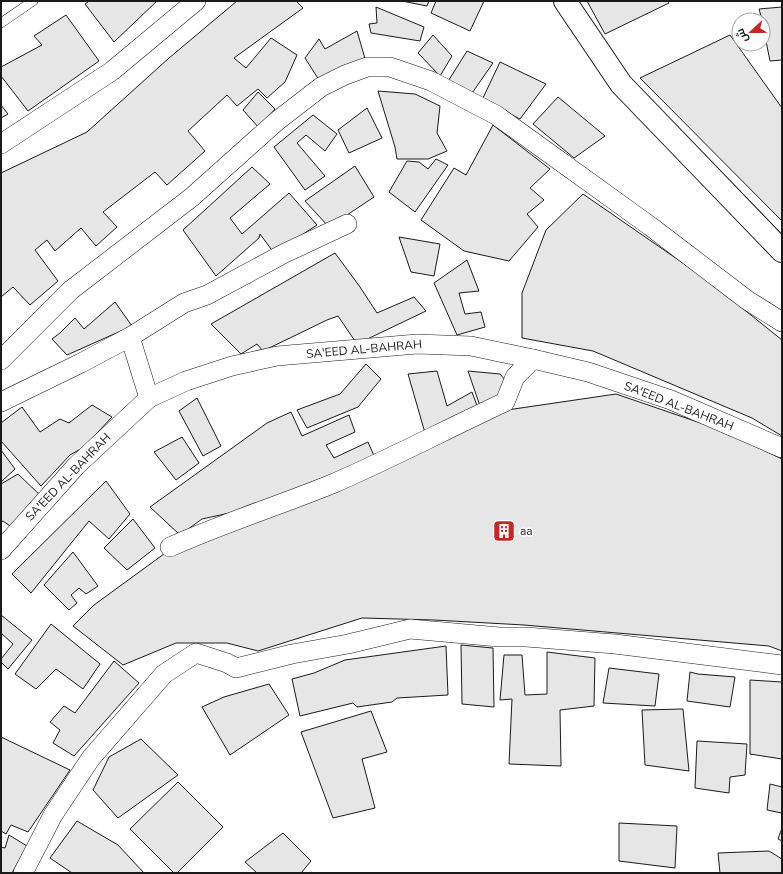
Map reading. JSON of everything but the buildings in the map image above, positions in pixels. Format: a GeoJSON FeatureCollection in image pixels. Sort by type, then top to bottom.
{"type":"FeatureCollection","features":[{"type":"Feature","properties":{"kind":"street"},"geometry":{"type":"LineString","coordinates":[[1,144],[112,71],[196,1]]}},
{"type":"Feature","properties":{"kind":"street"},"geometry":{"type":"LineString","coordinates":[[565,1],[622,84],[782,251]]}},
{"type":"Feature","properties":{"kind":"street"},"geometry":{"type":"LineString","coordinates":[[1,360],[71,290],[192,197],[277,121],[321,87],[345,75],[367,67],[390,67],[431,80],[496,115],[650,226],[747,300],[782,322]]}},
{"type":"Feature","properties":{"kind":"street"},"geometry":{"type":"LineString","coordinates":[[1,402],[130,337],[184,304],[207,295],[285,253],[347,224]]}},
{"type":"Feature","properties":{"kind":"street"},"geometry":{"type":"LineString","coordinates":[[130,337],[149,398]]}},
{"type":"Feature","properties":{"kind":"street","name":"SA'EED AL-BAHRAH"},"geometry":{"type":"LineString","coordinates":[[1,550],[76,466],[149,398],[186,381],[232,366],[277,356],[417,344],[471,346],[588,372],[671,400],[782,448]]}},
{"type":"Feature","properties":{"kind":"street"},"geometry":{"type":"LineString","coordinates":[[170,546],[208,530],[252,515],[332,484],[504,402],[515,377],[533,359]]}},
{"type":"Feature","properties":{"kind":"street"},"geometry":{"type":"LineString","coordinates":[[23,873],[53,815],[91,758],[164,674],[196,653],[227,663],[236,668],[292,654],[348,644],[410,629],[499,637],[526,637],[615,644],[782,665]]}},
{"type":"Feature","properties":{"kind":"lane"},"geometry":{"type":"LineString","coordinates":[[1,23],[33,1]]}},
{"type":"Feature","properties":{"kind":"place","name":"aa"},"geometry":{"type":"Point","coordinates":[504,531]}}]}
